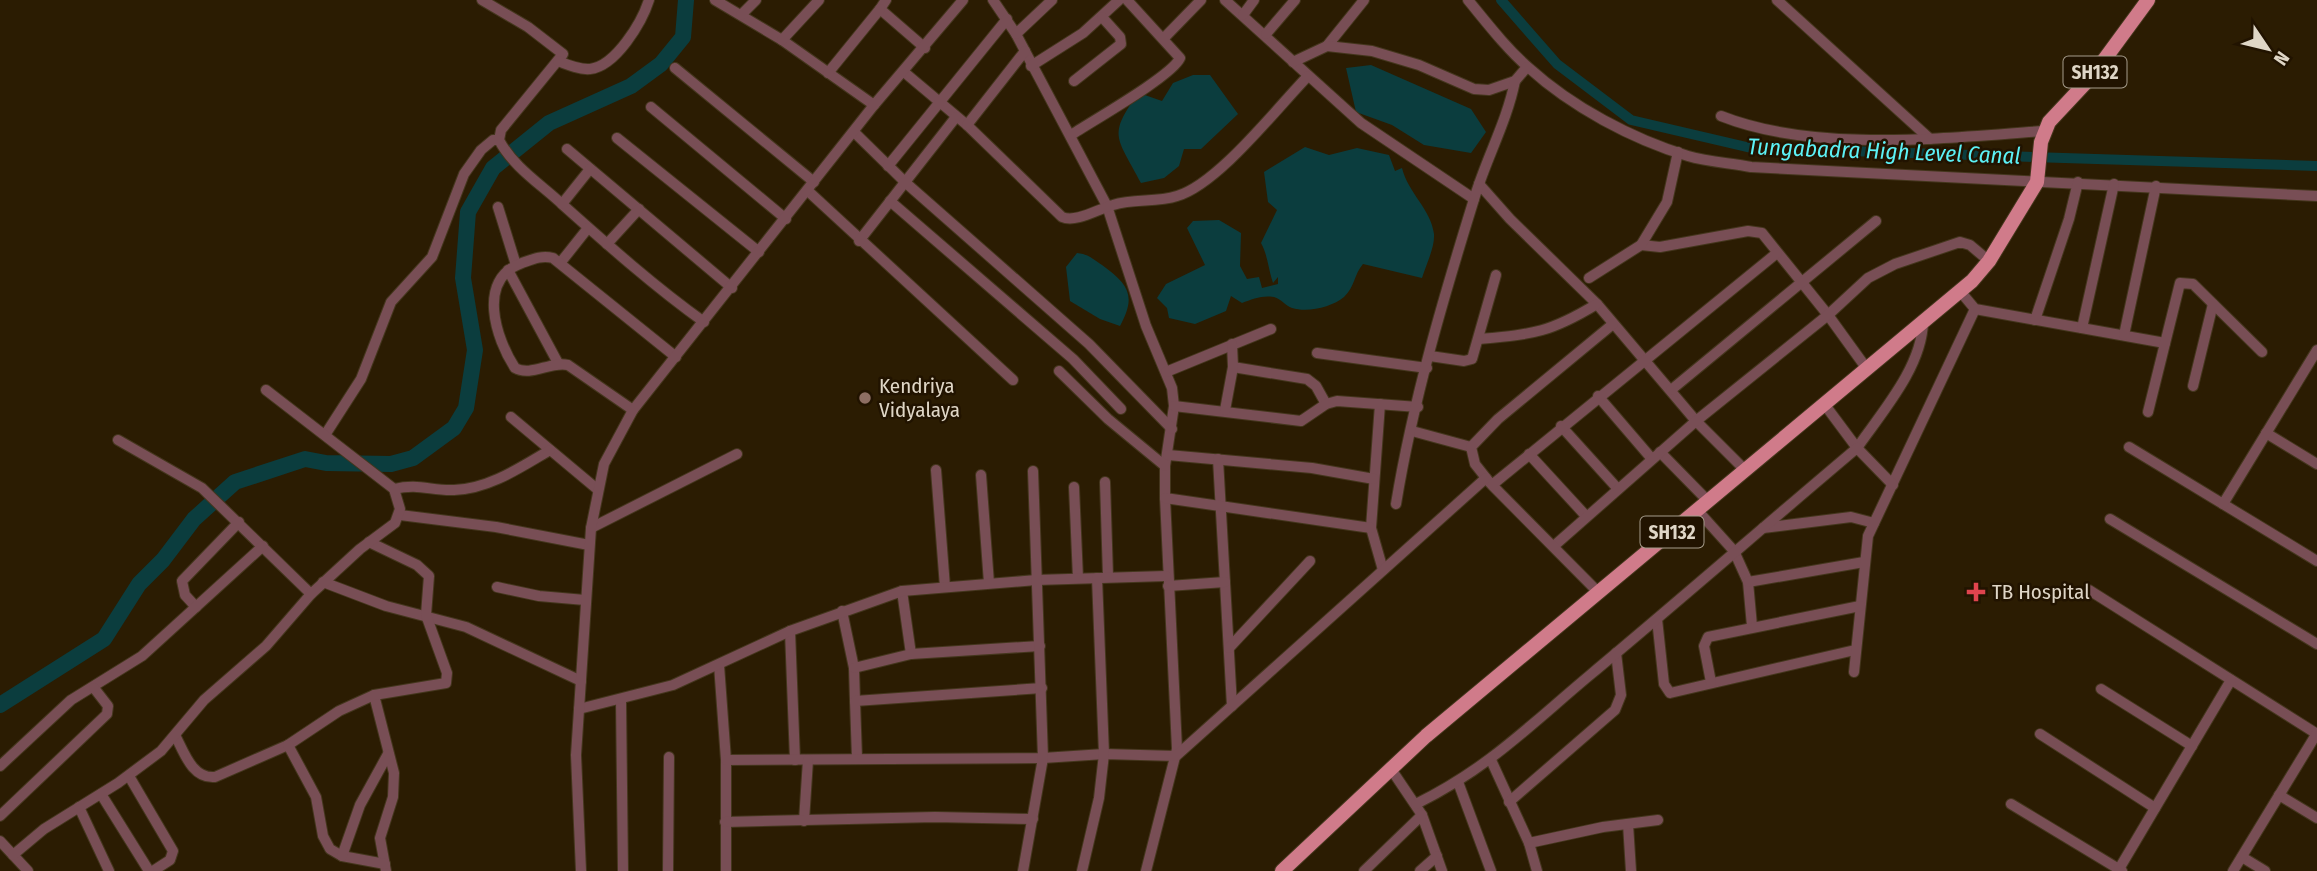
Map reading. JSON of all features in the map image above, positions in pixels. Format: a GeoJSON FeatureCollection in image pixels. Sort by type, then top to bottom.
{"type":"FeatureCollection","features":[{"type":"Feature","properties":{"kind":"main road","name":"SH132"},"geometry":{"type":"LineString","coordinates":[[1282,871],[1426,736],[1960,291],[1989,261],[2037,179],[2042,137],[2053,116],[2093,75],[2148,0]]}},
{"type":"Feature","properties":{"kind":"street"},"geometry":{"type":"LineString","coordinates":[[482,0],[528,27],[564,54],[502,130],[501,143]]}},
{"type":"Feature","properties":{"kind":"street"},"geometry":{"type":"LineString","coordinates":[[558,61],[588,70],[600,65],[638,28],[649,0]]}},
{"type":"Feature","properties":{"kind":"street"},"geometry":{"type":"LineString","coordinates":[[715,0],[782,40],[874,105]]}},
{"type":"Feature","properties":{"kind":"street"},"geometry":{"type":"LineString","coordinates":[[741,15],[756,0]]}},
{"type":"Feature","properties":{"kind":"street"},"geometry":{"type":"LineString","coordinates":[[782,40],[819,0]]}},
{"type":"Feature","properties":{"kind":"street"},"geometry":{"type":"LineString","coordinates":[[581,871],[576,755],[589,545],[597,489],[612,445],[633,410],[874,105],[905,72],[963,0]]}},
{"type":"Feature","properties":{"kind":"street"},"geometry":{"type":"LineString","coordinates":[[993,0],[1016,34],[1107,206],[1146,326],[1166,372],[1174,406],[1165,498],[1176,756],[1146,871]]}},
{"type":"Feature","properties":{"kind":"street"},"geometry":{"type":"LineString","coordinates":[[1016,34],[1052,0]]}},
{"type":"Feature","properties":{"kind":"street"},"geometry":{"type":"LineString","coordinates":[[1031,66],[1069,43],[1119,0]]}},
{"type":"Feature","properties":{"kind":"street"},"geometry":{"type":"LineString","coordinates":[[1071,135],[1177,63],[1178,53],[1127,0]]}},
{"type":"Feature","properties":{"kind":"street"},"geometry":{"type":"LineString","coordinates":[[1164,38],[1201,0]]}},
{"type":"Feature","properties":{"kind":"street"},"geometry":{"type":"LineString","coordinates":[[1225,0],[1266,34],[1361,123],[1474,199]]}},
{"type":"Feature","properties":{"kind":"street"},"geometry":{"type":"LineString","coordinates":[[1243,15],[1254,0]]}},
{"type":"Feature","properties":{"kind":"street"},"geometry":{"type":"LineString","coordinates":[[1266,34],[1295,0]]}},
{"type":"Feature","properties":{"kind":"street"},"geometry":{"type":"LineString","coordinates":[[1293,62],[1327,46],[1364,0]]}},
{"type":"Feature","properties":{"kind":"street"},"geometry":{"type":"LineString","coordinates":[[1468,0],[1527,67],[1553,88],[1592,113],[1678,152],[1751,167],[2037,179],[2317,196]]}},
{"type":"Feature","properties":{"kind":"street"},"geometry":{"type":"LineString","coordinates":[[1777,0],[1930,139]]}},
{"type":"Feature","properties":{"kind":"street"},"geometry":{"type":"LineString","coordinates":[[828,73],[883,4],[925,48]]}},
{"type":"Feature","properties":{"kind":"street"},"geometry":{"type":"LineString","coordinates":[[1074,81],[1121,44],[1120,37],[1102,16]]}},
{"type":"Feature","properties":{"kind":"street"},"geometry":{"type":"LineString","coordinates":[[888,166],[1007,19]]}},
{"type":"Feature","properties":{"kind":"street"},"geometry":{"type":"LineString","coordinates":[[1327,46],[1372,51],[1419,65],[1474,89],[1489,90],[1515,81]]}},
{"type":"Feature","properties":{"kind":"street"},"geometry":{"type":"LineString","coordinates":[[967,125],[1025,51]]}},
{"type":"Feature","properties":{"kind":"street"},"geometry":{"type":"LineString","coordinates":[[1396,505],[1430,355],[1474,199],[1509,108],[1515,81],[1527,67]]}},
{"type":"Feature","properties":{"kind":"street"},"geometry":{"type":"LineString","coordinates":[[676,68],[811,186],[859,241],[1013,380]]}},
{"type":"Feature","properties":{"kind":"street"},"geometry":{"type":"LineString","coordinates":[[905,72],[967,125],[1062,217],[1071,220],[1125,201],[1162,200],[1195,190],[1219,169],[1308,76]]}},
{"type":"Feature","properties":{"kind":"street"},"geometry":{"type":"LineString","coordinates":[[651,107],[786,219]]}},
{"type":"Feature","properties":{"kind":"street"},"geometry":{"type":"LineString","coordinates":[[1721,116],[1753,129],[1778,134],[1930,139],[2042,137]]}},
{"type":"Feature","properties":{"kind":"street"},"geometry":{"type":"LineString","coordinates":[[859,241],[956,117]]}},
{"type":"Feature","properties":{"kind":"street"},"geometry":{"type":"LineString","coordinates":[[854,132],[906,183],[1089,344],[1172,429]]}},
{"type":"Feature","properties":{"kind":"street"},"geometry":{"type":"LineString","coordinates":[[617,138],[759,251]]}},
{"type":"Feature","properties":{"kind":"street"},"geometry":{"type":"LineString","coordinates":[[325,435],[361,379],[391,302],[432,257],[464,174],[481,150],[493,140],[501,143],[521,167],[588,228],[704,322]]}},
{"type":"Feature","properties":{"kind":"street"},"geometry":{"type":"LineString","coordinates":[[567,149],[732,288]]}},
{"type":"Feature","properties":{"kind":"street"},"geometry":{"type":"LineString","coordinates":[[1589,278],[1642,245],[1667,202],[1678,152]]}},
{"type":"Feature","properties":{"kind":"street"},"geometry":{"type":"LineString","coordinates":[[562,204],[590,169]]}},
{"type":"Feature","properties":{"kind":"street"},"geometry":{"type":"LineString","coordinates":[[2035,320],[2069,219],[2078,182]]}},
{"type":"Feature","properties":{"kind":"street"},"geometry":{"type":"LineString","coordinates":[[1479,184],[1510,219],[1597,304],[1696,421],[1746,471]]}},
{"type":"Feature","properties":{"kind":"street"},"geometry":{"type":"LineString","coordinates":[[2082,328],[2114,184]]}},
{"type":"Feature","properties":{"kind":"street"},"geometry":{"type":"LineString","coordinates":[[2124,335],[2155,186]]}},
{"type":"Feature","properties":{"kind":"street"},"geometry":{"type":"LineString","coordinates":[[890,201],[1073,359],[1121,409]]}},
{"type":"Feature","properties":{"kind":"street"},"geometry":{"type":"LineString","coordinates":[[498,207],[512,268],[558,363]]}},
{"type":"Feature","properties":{"kind":"street"},"geometry":{"type":"LineString","coordinates":[[607,244],[639,209]]}},
{"type":"Feature","properties":{"kind":"street"},"geometry":{"type":"LineString","coordinates":[[1671,390],[1876,221]]}},
{"type":"Feature","properties":{"kind":"street"},"geometry":{"type":"LineString","coordinates":[[561,262],[588,228]]}},
{"type":"Feature","properties":{"kind":"street"},"geometry":{"type":"LineString","coordinates":[[1642,245],[1660,247],[1757,230],[1802,282],[1867,369]]}},
{"type":"Feature","properties":{"kind":"street"},"geometry":{"type":"LineString","coordinates":[[1555,545],[1696,421],[1828,315],[1868,278],[1946,245],[1960,242],[1970,245],[1989,261]]}},
{"type":"Feature","properties":{"kind":"street"},"geometry":{"type":"LineString","coordinates":[[726,760],[1043,758],[1104,754],[1176,756],[1383,570],[1489,482],[1529,454],[1777,253]]}},
{"type":"Feature","properties":{"kind":"street"},"geometry":{"type":"LineString","coordinates":[[633,410],[575,369],[558,363],[526,372],[512,364],[493,315],[493,298],[512,268],[545,256],[561,262],[676,357]]}},
{"type":"Feature","properties":{"kind":"street"},"geometry":{"type":"LineString","coordinates":[[1430,355],[1468,361],[1475,356],[1496,275]]}},
{"type":"Feature","properties":{"kind":"street"},"geometry":{"type":"LineString","coordinates":[[2148,412],[2180,282],[2193,284],[2262,352]]}},
{"type":"Feature","properties":{"kind":"street"},"geometry":{"type":"LineString","coordinates":[[1960,291],[1975,309],[2165,343]]}},
{"type":"Feature","properties":{"kind":"street"},"geometry":{"type":"LineString","coordinates":[[1479,339],[1541,333],[1563,325],[1597,304]]}},
{"type":"Feature","properties":{"kind":"street"},"geometry":{"type":"LineString","coordinates":[[2193,386],[2213,304]]}},
{"type":"Feature","properties":{"kind":"street"},"geometry":{"type":"LineString","coordinates":[[1854,672],[1864,562],[1874,523],[1975,309]]}},
{"type":"Feature","properties":{"kind":"street"},"geometry":{"type":"LineString","coordinates":[[1416,804],[1458,782],[1491,760],[1857,448],[1908,370],[1923,337],[1923,322]]}},
{"type":"Feature","properties":{"kind":"street"},"geometry":{"type":"LineString","coordinates":[[1471,447],[1498,419],[1613,324]]}},
{"type":"Feature","properties":{"kind":"street"},"geometry":{"type":"LineString","coordinates":[[1166,372],[1272,329]]}},
{"type":"Feature","properties":{"kind":"street"},"geometry":{"type":"LineString","coordinates":[[1225,410],[1233,367],[1232,344]]}},
{"type":"Feature","properties":{"kind":"street"},"geometry":{"type":"LineString","coordinates":[[2223,503],[2317,350]]}},
{"type":"Feature","properties":{"kind":"street"},"geometry":{"type":"LineString","coordinates":[[1317,353],[1427,368]]}},
{"type":"Feature","properties":{"kind":"street"},"geometry":{"type":"LineString","coordinates":[[1233,367],[1307,379],[1316,386],[1326,404]]}},
{"type":"Feature","properties":{"kind":"street"},"geometry":{"type":"LineString","coordinates":[[1059,371],[1108,419],[1167,461],[1218,459],[1312,468],[1374,479]]}},
{"type":"Feature","properties":{"kind":"street"},"geometry":{"type":"LineString","coordinates":[[13,855],[79,807],[129,776],[175,735],[204,701],[266,646],[323,582],[395,523],[400,514],[400,499],[394,489],[265,390]]}},
{"type":"Feature","properties":{"kind":"street"},"geometry":{"type":"LineString","coordinates":[[1598,396],[1703,507],[1734,551],[1748,582],[1752,626]]}},
{"type":"Feature","properties":{"kind":"street"},"geometry":{"type":"LineString","coordinates":[[1174,406],[1301,421],[1326,404],[1337,401],[1418,407]]}},
{"type":"Feature","properties":{"kind":"street"},"geometry":{"type":"LineString","coordinates":[[1380,404],[1371,528],[1383,570]]}},
{"type":"Feature","properties":{"kind":"street"},"geometry":{"type":"LineString","coordinates":[[1825,405],[1857,448],[1893,485]]}},
{"type":"Feature","properties":{"kind":"street"},"geometry":{"type":"LineString","coordinates":[[511,417],[597,489]]}},
{"type":"Feature","properties":{"kind":"street"},"geometry":{"type":"LineString","coordinates":[[1561,426],[1618,489]]}},
{"type":"Feature","properties":{"kind":"street"},"geometry":{"type":"LineString","coordinates":[[1412,431],[1471,447]]}},
{"type":"Feature","properties":{"kind":"street"},"geometry":{"type":"LineString","coordinates":[[2266,433],[2317,464]]}},
{"type":"Feature","properties":{"kind":"street"},"geometry":{"type":"LineString","coordinates":[[118,440],[202,488],[311,594]]}},
{"type":"Feature","properties":{"kind":"street"},"geometry":{"type":"LineString","coordinates":[[1471,447],[1475,464],[1489,482],[1555,545],[1599,593]]}},
{"type":"Feature","properties":{"kind":"street"},"geometry":{"type":"LineString","coordinates":[[2129,447],[2317,561]]}},
{"type":"Feature","properties":{"kind":"street"},"geometry":{"type":"LineString","coordinates":[[394,489],[411,485],[446,490],[470,488],[515,471],[550,450]]}},
{"type":"Feature","properties":{"kind":"street"},"geometry":{"type":"LineString","coordinates":[[591,528],[737,454]]}},
{"type":"Feature","properties":{"kind":"street"},"geometry":{"type":"LineString","coordinates":[[1529,454],[1586,516]]}},
{"type":"Feature","properties":{"kind":"street"},"geometry":{"type":"LineString","coordinates":[[1218,459],[1232,706]]}},
{"type":"Feature","properties":{"kind":"street"},"geometry":{"type":"LineString","coordinates":[[936,470],[945,587]]}},
{"type":"Feature","properties":{"kind":"street"},"geometry":{"type":"LineString","coordinates":[[1023,871],[1043,758],[1033,471]]}},
{"type":"Feature","properties":{"kind":"street"},"geometry":{"type":"LineString","coordinates":[[981,475],[989,583]]}},
{"type":"Feature","properties":{"kind":"street"},"geometry":{"type":"LineString","coordinates":[[1082,871],[1099,798],[1104,754],[1102,577],[1105,482]]}},
{"type":"Feature","properties":{"kind":"street"},"geometry":{"type":"LineString","coordinates":[[1074,486],[1078,579]]}},
{"type":"Feature","properties":{"kind":"street"},"geometry":{"type":"LineString","coordinates":[[1165,498],[1371,528]]}},
{"type":"Feature","properties":{"kind":"street"},"geometry":{"type":"LineString","coordinates":[[400,514],[496,527],[589,545]]}},
{"type":"Feature","properties":{"kind":"street"},"geometry":{"type":"LineString","coordinates":[[1762,528],[1851,517],[1874,523]]}},
{"type":"Feature","properties":{"kind":"street"},"geometry":{"type":"LineString","coordinates":[[2110,519],[2317,644]]}},
{"type":"Feature","properties":{"kind":"street"},"geometry":{"type":"LineString","coordinates":[[196,607],[185,595],[182,581],[239,522]]}},
{"type":"Feature","properties":{"kind":"street"},"geometry":{"type":"LineString","coordinates":[[175,735],[193,768],[207,778],[232,771],[288,745],[339,711],[374,695],[446,683],[447,673],[426,615],[430,585],[427,572],[369,542]]}},
{"type":"Feature","properties":{"kind":"street"},"geometry":{"type":"LineString","coordinates":[[0,766],[71,700],[142,656],[263,546]]}},
{"type":"Feature","properties":{"kind":"street"},"geometry":{"type":"LineString","coordinates":[[1229,648],[1310,561]]}},
{"type":"Feature","properties":{"kind":"street"},"geometry":{"type":"LineString","coordinates":[[1748,582],[1864,562]]}},
{"type":"Feature","properties":{"kind":"street"},"geometry":{"type":"LineString","coordinates":[[579,709],[621,701],[673,685],[790,631],[902,592],[1036,579],[1102,577],[1225,582]]}},
{"type":"Feature","properties":{"kind":"street"},"geometry":{"type":"LineString","coordinates":[[323,582],[386,606],[466,626],[581,681]]}},
{"type":"Feature","properties":{"kind":"street"},"geometry":{"type":"LineString","coordinates":[[497,587],[539,596],[585,600]]}},
{"type":"Feature","properties":{"kind":"street"},"geometry":{"type":"LineString","coordinates":[[2089,590],[2317,734],[2233,871]]}},
{"type":"Feature","properties":{"kind":"street"},"geometry":{"type":"LineString","coordinates":[[902,592],[911,654]]}},
{"type":"Feature","properties":{"kind":"street"},"geometry":{"type":"LineString","coordinates":[[1711,682],[1705,638],[1752,626],[1860,606]]}},
{"type":"Feature","properties":{"kind":"street"},"geometry":{"type":"LineString","coordinates":[[842,611],[854,668],[857,758]]}},
{"type":"Feature","properties":{"kind":"street"},"geometry":{"type":"LineString","coordinates":[[1657,618],[1666,690],[1676,693],[1711,682],[1855,650]]}},
{"type":"Feature","properties":{"kind":"street"},"geometry":{"type":"LineString","coordinates":[[790,631],[795,760]]}},
{"type":"Feature","properties":{"kind":"street"},"geometry":{"type":"LineString","coordinates":[[854,668],[911,654],[1040,646]]}},
{"type":"Feature","properties":{"kind":"street"},"geometry":{"type":"LineString","coordinates":[[1510,802],[1615,710],[1621,695],[1616,653]]}},
{"type":"Feature","properties":{"kind":"street"},"geometry":{"type":"LineString","coordinates":[[719,665],[726,760],[726,871]]}},
{"type":"Feature","properties":{"kind":"street"},"geometry":{"type":"LineString","coordinates":[[2011,804],[2121,870],[2231,680]]}},
{"type":"Feature","properties":{"kind":"street"},"geometry":{"type":"LineString","coordinates":[[0,816],[107,713],[108,706],[94,688]]}},
{"type":"Feature","properties":{"kind":"street"},"geometry":{"type":"LineString","coordinates":[[855,701],[1042,688]]}},
{"type":"Feature","properties":{"kind":"street"},"geometry":{"type":"LineString","coordinates":[[2101,689],[2192,746]]}},
{"type":"Feature","properties":{"kind":"street"},"geometry":{"type":"LineString","coordinates":[[288,745],[316,797],[325,842],[342,856],[385,867],[380,838],[394,783],[374,695]]}},
{"type":"Feature","properties":{"kind":"street"},"geometry":{"type":"LineString","coordinates":[[621,701],[623,871]]}},
{"type":"Feature","properties":{"kind":"street"},"geometry":{"type":"LineString","coordinates":[[2040,734],[2155,808]]}},
{"type":"Feature","properties":{"kind":"street"},"geometry":{"type":"LineString","coordinates":[[342,856],[360,806],[388,754]]}},
{"type":"Feature","properties":{"kind":"street"},"geometry":{"type":"LineString","coordinates":[[667,871],[669,757]]}},
{"type":"Feature","properties":{"kind":"street"},"geometry":{"type":"LineString","coordinates":[[804,821],[808,760]]}},
{"type":"Feature","properties":{"kind":"street"},"geometry":{"type":"LineString","coordinates":[[1491,760],[1529,843],[1537,871]]}},
{"type":"Feature","properties":{"kind":"street"},"geometry":{"type":"LineString","coordinates":[[1391,769],[1422,815],[1442,871]]}},
{"type":"Feature","properties":{"kind":"street"},"geometry":{"type":"LineString","coordinates":[[100,793],[151,871],[170,860],[173,851],[129,776]]}},
{"type":"Feature","properties":{"kind":"street"},"geometry":{"type":"LineString","coordinates":[[1458,782],[1491,871]]}},
{"type":"Feature","properties":{"kind":"street"},"geometry":{"type":"LineString","coordinates":[[2279,795],[2317,818]]}},
{"type":"Feature","properties":{"kind":"street"},"geometry":{"type":"LineString","coordinates":[[79,807],[108,871]]}},
{"type":"Feature","properties":{"kind":"street"},"geometry":{"type":"LineString","coordinates":[[1364,871],[1422,815]]}},
{"type":"Feature","properties":{"kind":"street"},"geometry":{"type":"LineString","coordinates":[[725,822],[934,817],[1033,819]]}},
{"type":"Feature","properties":{"kind":"street"},"geometry":{"type":"LineString","coordinates":[[1529,843],[1658,820]]}},
{"type":"Feature","properties":{"kind":"street"},"geometry":{"type":"LineString","coordinates":[[1628,824],[1630,871]]}},
{"type":"Feature","properties":{"kind":"street"},"geometry":{"type":"LineString","coordinates":[[0,841],[28,871]]}},
{"type":"Feature","properties":{"kind":"street"},"geometry":{"type":"LineString","coordinates":[[1420,871],[1437,856]]}},
{"type":"Feature","properties":{"kind":"street"},"geometry":{"type":"LineString","coordinates":[[2242,857],[2265,871]]}},
{"type":"Feature","properties":{"kind":"water"},"geometry":{"type":"Polygon","coordinates":[[[1371,65],[1471,109],[1486,132],[1471,153],[1424,145],[1392,125],[1356,112],[1346,68],[1371,65]]]}},
{"type":"Feature","properties":{"kind":"water"},"geometry":{"type":"Polygon","coordinates":[[[1193,75],[1210,75],[1238,114],[1201,149],[1184,149],[1179,166],[1164,178],[1141,183],[1119,137],[1122,119],[1139,93],[1162,101],[1173,83],[1193,75]]]}},
{"type":"Feature","properties":{"kind":"water"},"geometry":{"type":"Polygon","coordinates":[[[1305,147],[1329,155],[1357,148],[1389,155],[1395,171],[1402,168],[1429,217],[1434,234],[1432,250],[1422,278],[1363,264],[1348,293],[1339,301],[1326,306],[1298,309],[1274,297],[1262,297],[1242,303],[1231,296],[1226,311],[1195,324],[1169,318],[1167,308],[1157,298],[1166,284],[1205,265],[1187,228],[1193,221],[1219,220],[1241,233],[1240,266],[1247,279],[1259,277],[1262,288],[1278,284],[1278,277],[1273,283],[1261,243],[1277,210],[1268,202],[1264,172],[1305,147]]]}},
{"type":"Feature","properties":{"kind":"water"},"geometry":{"type":"Polygon","coordinates":[[[1077,253],[1093,259],[1124,284],[1129,298],[1120,326],[1100,319],[1070,301],[1066,267],[1077,253]]]}},
{"type":"Feature","properties":{"kind":"waterway"},"geometry":{"type":"LineString","coordinates":[[0,705],[104,639],[139,584],[163,560],[194,519],[235,482],[305,459],[326,463],[391,464],[413,458],[454,428],[466,408],[475,350],[463,278],[468,212],[493,168],[549,123],[631,86],[661,64],[683,37],[686,0]]}},
{"type":"Feature","properties":{"kind":"waterway","name":"Tungabadra High Level Canal"},"geometry":{"type":"LineString","coordinates":[[1501,0],[1557,64],[1631,120],[1751,148],[2317,166]]}},
{"type":"Feature","properties":{"kind":"place","name":"Kendriya Vidyalaya"},"geometry":{"type":"Point","coordinates":[865,398]}},
{"type":"Feature","properties":{"kind":"place","name":"TB Hospital"},"geometry":{"type":"Point","coordinates":[1976,592]}}]}
